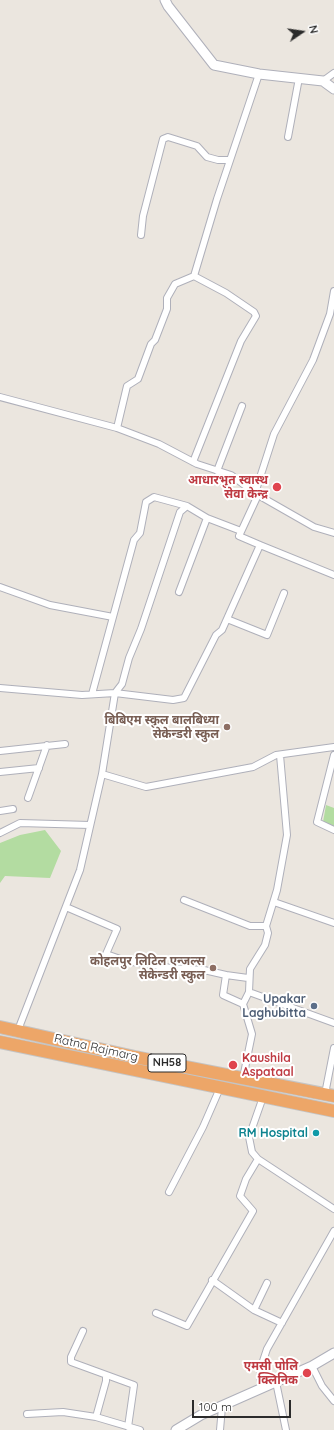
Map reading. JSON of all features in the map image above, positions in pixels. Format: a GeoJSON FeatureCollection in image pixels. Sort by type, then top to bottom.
{"type":"FeatureCollection","features":[{"type":"Feature","properties":{"kind":"highway","name":"Ratna Rajmarg"},"geometry":{"type":"LineString","coordinates":[[0,1027],[135,1057],[330,1095]]}},
{"type":"Feature","properties":{"kind":"highway","name":"Ratna Rajmarg"},"geometry":{"type":"LineString","coordinates":[[0,1042],[263,1098],[334,1111]]}},
{"type":"Feature","properties":{"kind":"street"},"geometry":{"type":"LineString","coordinates":[[166,0],[168,6],[214,65],[259,74],[323,81],[334,89]]}},
{"type":"Feature","properties":{"kind":"street"},"geometry":{"type":"LineString","coordinates":[[323,81],[334,73]]}},
{"type":"Feature","properties":{"kind":"street"},"geometry":{"type":"LineString","coordinates":[[117,428],[127,386],[138,379],[151,344],[155,340],[167,309],[167,298],[175,284],[194,276],[230,160],[259,74]]}},
{"type":"Feature","properties":{"kind":"street"},"geometry":{"type":"LineString","coordinates":[[288,137],[299,78]]}},
{"type":"Feature","properties":{"kind":"street"},"geometry":{"type":"LineString","coordinates":[[141,235],[143,216],[163,139],[168,137],[196,146],[207,157],[218,160],[230,160]]}},
{"type":"Feature","properties":{"kind":"street"},"geometry":{"type":"LineString","coordinates":[[192,462],[241,341],[256,316],[254,312],[226,293],[194,276]]}},
{"type":"Feature","properties":{"kind":"street"},"geometry":{"type":"LineString","coordinates":[[334,291],[330,314],[313,360],[274,434],[256,494],[239,536],[334,575]]}},
{"type":"Feature","properties":{"kind":"street"},"geometry":{"type":"LineString","coordinates":[[0,397],[117,428],[159,444],[192,462],[231,476],[256,494],[314,527],[334,533]]}},
{"type":"Feature","properties":{"kind":"street"},"geometry":{"type":"LineString","coordinates":[[217,471],[242,406]]}},
{"type":"Feature","properties":{"kind":"street"},"geometry":{"type":"LineString","coordinates":[[92,694],[134,540],[140,533],[146,502],[154,497],[187,506],[207,518],[241,531]]}},
{"type":"Feature","properties":{"kind":"street"},"geometry":{"type":"LineString","coordinates":[[18,1030],[80,870],[102,774],[115,693],[122,684],[129,658],[141,629],[180,512],[187,506]]}},
{"type":"Feature","properties":{"kind":"street"},"geometry":{"type":"LineString","coordinates":[[179,592],[207,518]]}},
{"type":"Feature","properties":{"kind":"street"},"geometry":{"type":"LineString","coordinates":[[0,688],[82,695],[115,693],[173,700],[184,698],[216,635],[222,630],[260,545]]}},
{"type":"Feature","properties":{"kind":"street"},"geometry":{"type":"LineString","coordinates":[[0,588],[50,605],[113,617]]}},
{"type":"Feature","properties":{"kind":"street"},"geometry":{"type":"LineString","coordinates":[[227,619],[267,635],[284,593]]}},
{"type":"Feature","properties":{"kind":"street"},"geometry":{"type":"LineString","coordinates":[[0,751],[65,744]]}},
{"type":"Feature","properties":{"kind":"street"},"geometry":{"type":"LineString","coordinates":[[28,798],[47,746]]}},
{"type":"Feature","properties":{"kind":"street"},"geometry":{"type":"LineString","coordinates":[[102,774],[146,787],[253,767],[280,755],[334,747]]}},
{"type":"Feature","properties":{"kind":"street"},"geometry":{"type":"LineString","coordinates":[[243,1078],[252,1034],[243,1004],[249,992],[248,978],[250,969],[265,945],[268,933],[266,926],[274,902],[287,835],[280,755]]}},
{"type":"Feature","properties":{"kind":"street"},"geometry":{"type":"LineString","coordinates":[[334,755],[317,822],[334,830]]}},
{"type":"Feature","properties":{"kind":"street"},"geometry":{"type":"LineString","coordinates":[[0,772],[39,768]]}},
{"type":"Feature","properties":{"kind":"street"},"geometry":{"type":"LineString","coordinates":[[0,811],[12,809]]}},
{"type":"Feature","properties":{"kind":"street"},"geometry":{"type":"LineString","coordinates":[[0,833],[20,822],[90,825]]}},
{"type":"Feature","properties":{"kind":"street"},"geometry":{"type":"LineString","coordinates":[[184,900],[250,926],[266,926]]}},
{"type":"Feature","properties":{"kind":"street"},"geometry":{"type":"LineString","coordinates":[[274,902],[334,923]]}},
{"type":"Feature","properties":{"kind":"street"},"geometry":{"type":"LineString","coordinates":[[66,907],[116,929],[106,954],[126,961],[171,968],[204,970],[248,978]]}},
{"type":"Feature","properties":{"kind":"street"},"geometry":{"type":"LineString","coordinates":[[226,975],[223,994],[243,1004]]}},
{"type":"Feature","properties":{"kind":"street"},"geometry":{"type":"LineString","coordinates":[[249,992],[334,1023]]}},
{"type":"Feature","properties":{"kind":"street"},"geometry":{"type":"LineString","coordinates":[[330,1095],[334,1048]]}},
{"type":"Feature","properties":{"kind":"street"},"geometry":{"type":"LineString","coordinates":[[169,1192],[203,1127],[220,1088]]}},
{"type":"Feature","properties":{"kind":"street"},"geometry":{"type":"LineString","coordinates":[[263,1098],[248,1137],[252,1152],[258,1159],[334,1209]]}},
{"type":"Feature","properties":{"kind":"street"},"geometry":{"type":"LineString","coordinates":[[156,1312],[187,1326],[212,1280],[253,1211],[240,1196],[246,1179],[258,1159]]}},
{"type":"Feature","properties":{"kind":"street"},"geometry":{"type":"LineString","coordinates":[[262,1388],[260,1377],[262,1364],[267,1349],[334,1230]]}},
{"type":"Feature","properties":{"kind":"street"},"geometry":{"type":"LineString","coordinates":[[212,1280],[254,1310],[282,1323]]}},
{"type":"Feature","properties":{"kind":"street"},"geometry":{"type":"LineString","coordinates":[[254,1310],[267,1283]]}},
{"type":"Feature","properties":{"kind":"street"},"geometry":{"type":"LineString","coordinates":[[83,1331],[71,1357],[71,1362],[134,1385],[128,1427]]}},
{"type":"Feature","properties":{"kind":"street"},"geometry":{"type":"LineString","coordinates":[[176,1430],[201,1415],[312,1366],[334,1353]]}},
{"type":"Feature","properties":{"kind":"street"},"geometry":{"type":"LineString","coordinates":[[312,1366],[322,1386],[334,1401]]}},
{"type":"Feature","properties":{"kind":"street"},"geometry":{"type":"LineString","coordinates":[[96,1417],[106,1381],[106,1375]]}},
{"type":"Feature","properties":{"kind":"street"},"geometry":{"type":"LineString","coordinates":[[276,1382],[286,1430]]}},
{"type":"Feature","properties":{"kind":"street"},"geometry":{"type":"LineString","coordinates":[[220,1430],[222,1407]]}},
{"type":"Feature","properties":{"kind":"street"},"geometry":{"type":"LineString","coordinates":[[27,1414],[63,1412],[96,1417],[140,1430]]}},
{"type":"Feature","properties":{"kind":"green space"},"geometry":{"type":"Polygon","coordinates":[[[326,805],[334,808],[334,827],[323,822],[326,805]]]}},
{"type":"Feature","properties":{"kind":"green space"},"geometry":{"type":"Polygon","coordinates":[[[45,830],[61,851],[50,878],[5,876],[0,883],[0,843],[20,835],[45,830]]]}},
{"type":"Feature","properties":{"kind":"place","name":"आधारभुत स्वास्थ सेवा केन्द्र"},"geometry":{"type":"Point","coordinates":[277,487]}},
{"type":"Feature","properties":{"kind":"place","name":"बिबिएम स्कुल बालबिध्या सेकेन्डरी स्कुल"},"geometry":{"type":"Point","coordinates":[227,727]}},
{"type":"Feature","properties":{"kind":"place","name":"कोहलपुर लिटिल एन्जल्स सेकेन्डरी स्कुल"},"geometry":{"type":"Point","coordinates":[213,968]}},
{"type":"Feature","properties":{"kind":"place","name":"Upakar Laghubitta"},"geometry":{"type":"Point","coordinates":[314,1006]}},
{"type":"Feature","properties":{"kind":"place","name":"Kaushila Aspataal"},"geometry":{"type":"Point","coordinates":[233,1065]}},
{"type":"Feature","properties":{"kind":"place","name":"RM Hospital"},"geometry":{"type":"Point","coordinates":[316,1133]}},
{"type":"Feature","properties":{"kind":"place","name":"एमसी पोलि क्लिनिक"},"geometry":{"type":"Point","coordinates":[307,1373]}}]}
